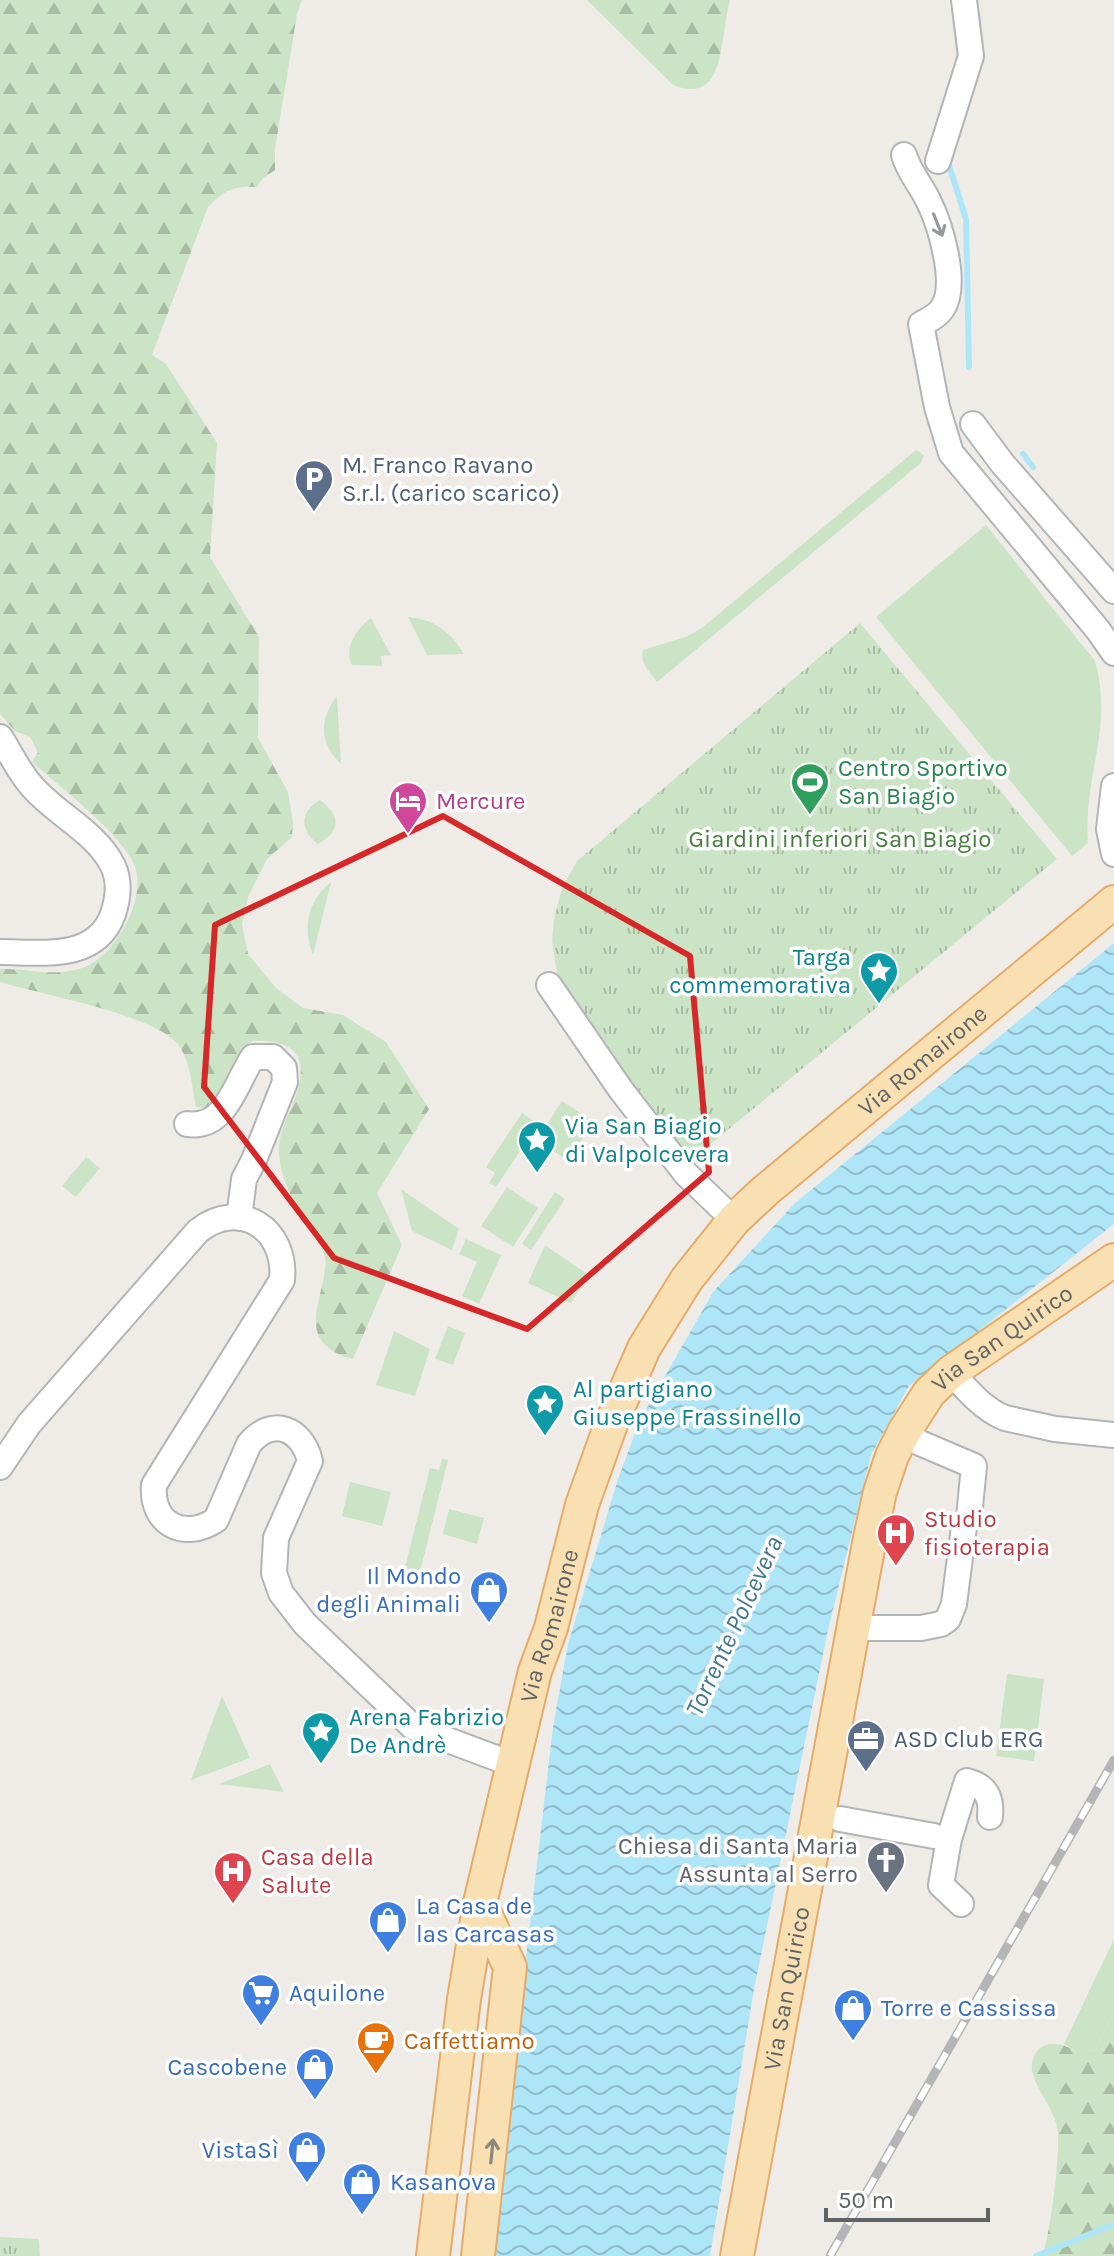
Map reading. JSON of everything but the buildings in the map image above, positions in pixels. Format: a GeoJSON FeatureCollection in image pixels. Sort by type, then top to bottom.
{"type":"FeatureCollection","features":[{"type":"Feature","properties":{"kind":"main road","name":"Via Romairone"},"geometry":{"type":"LineString","coordinates":[[433,2256],[464,1999],[480,1903],[512,1764],[582,1505],[611,1424],[644,1348],[687,1279],[734,1220],[1114,902]]}},
{"type":"Feature","properties":{"kind":"main road","name":"Via San Quirico"},"geometry":{"type":"LineString","coordinates":[[737,2256],[880,1492],[904,1432],[929,1393],[951,1372],[1114,1260]]}},
{"type":"Feature","properties":{"kind":"main road"},"geometry":{"type":"LineString","coordinates":[[478,2256],[510,1967],[480,1903]]}},
{"type":"Feature","properties":{"kind":"street"},"geometry":{"type":"LineString","coordinates":[[938,161],[971,56],[964,0]]}},
{"type":"Feature","properties":{"kind":"street"},"geometry":{"type":"LineString","coordinates":[[904,155],[907,167],[927,198],[943,235],[948,291],[944,306],[921,324],[937,407],[951,453],[1114,653]]}},
{"type":"Feature","properties":{"kind":"street"},"geometry":{"type":"LineString","coordinates":[[973,424],[995,455],[1114,591]]}},
{"type":"Feature","properties":{"kind":"street"},"geometry":{"type":"LineString","coordinates":[[0,737],[10,773],[30,785],[100,848],[113,866],[117,884],[117,903],[110,922],[98,937],[83,947],[67,952],[0,952]]}},
{"type":"Feature","properties":{"kind":"street"},"geometry":{"type":"LineString","coordinates":[[1114,786],[1109,829],[1114,854]]}},
{"type":"Feature","properties":{"kind":"street"},"geometry":{"type":"LineString","coordinates":[[549,985],[621,1090],[677,1162],[734,1220]]}},
{"type":"Feature","properties":{"kind":"street"},"geometry":{"type":"LineString","coordinates":[[187,1124],[206,1124],[225,1108],[253,1057],[273,1057],[284,1068],[285,1082],[244,1179],[239,1218]]}},
{"type":"Feature","properties":{"kind":"street"},"geometry":{"type":"LineString","coordinates":[[0,1467],[29,1424],[173,1257],[206,1225],[227,1218],[253,1221],[275,1239],[283,1263],[282,1280],[154,1485],[156,1508],[163,1518],[178,1528],[194,1530],[205,1527],[216,1520],[255,1436],[271,1429],[293,1432],[307,1448],[310,1461],[276,1538],[274,1573],[281,1593],[305,1624],[413,1727],[512,1764]]}},
{"type":"Feature","properties":{"kind":"street"},"geometry":{"type":"LineString","coordinates":[[951,1372],[974,1395],[1005,1418],[1055,1429],[1114,1435]]}},
{"type":"Feature","properties":{"kind":"street"},"geometry":{"type":"LineString","coordinates":[[855,1628],[933,1626],[948,1619],[954,1604],[974,1466],[920,1443],[904,1432]]}},
{"type":"Feature","properties":{"kind":"street"},"geometry":{"type":"LineString","coordinates":[[961,1904],[941,1885],[943,1838],[967,1781],[978,1784],[988,1794],[992,1802],[990,1817]]}},
{"type":"Feature","properties":{"kind":"street"},"geometry":{"type":"LineString","coordinates":[[840,1819],[943,1838]]}},
{"type":"Feature","properties":{"kind":"highlighted area"},"geometry":{"type":"Polygon","coordinates":[[[443,816],[690,956],[709,1172],[527,1329],[334,1258],[204,1087],[215,925],[443,816]]]}},
{"type":"Feature","properties":{"kind":"green space"},"geometry":{"type":"Polygon","coordinates":[[[0,0],[302,0],[297,14],[275,149],[275,170],[263,178],[257,187],[230,190],[208,207],[152,355],[166,364],[217,443],[210,557],[259,637],[258,738],[288,792],[293,822],[292,837],[267,859],[248,897],[242,924],[248,954],[276,988],[303,1008],[343,1015],[386,1042],[429,1109],[377,1193],[402,1245],[353,1359],[331,1350],[319,1337],[316,1322],[325,1270],[324,1253],[300,1212],[282,1171],[280,1137],[300,1083],[301,1072],[296,1054],[279,1043],[252,1041],[241,1053],[221,1093],[205,1108],[196,1107],[187,1061],[180,1047],[168,1036],[149,1025],[97,1007],[0,982],[0,969],[69,971],[92,963],[105,953],[126,924],[133,907],[137,874],[132,860],[112,834],[32,762],[38,752],[30,737],[15,731],[0,714],[0,0]]]}},
{"type":"Feature","properties":{"kind":"green space"},"geometry":{"type":"Polygon","coordinates":[[[587,0],[730,0],[714,74],[706,84],[695,89],[672,84],[587,0]]]}},
{"type":"Feature","properties":{"kind":"green space"},"geometry":{"type":"Polygon","coordinates":[[[916,450],[924,455],[921,463],[657,682],[644,663],[643,650],[688,636],[703,627],[916,450]]]}},
{"type":"Feature","properties":{"kind":"green space"},"geometry":{"type":"Polygon","coordinates":[[[986,525],[1095,661],[1101,709],[1090,795],[1088,843],[1072,856],[876,617],[986,525]]]}},
{"type":"Feature","properties":{"kind":"green space"},"geometry":{"type":"Polygon","coordinates":[[[408,617],[441,628],[464,654],[427,655],[408,617]]]}},
{"type":"Feature","properties":{"kind":"green space"},"geometry":{"type":"Polygon","coordinates":[[[371,618],[391,655],[381,656],[382,666],[352,665],[350,645],[371,618]]]}},
{"type":"Feature","properties":{"kind":"green space","name":"Giardini inferiori San Biagio"},"geometry":{"type":"Polygon","coordinates":[[[860,623],[1057,859],[690,1161],[588,1033],[559,985],[552,941],[562,888],[577,861],[860,623]]]}},
{"type":"Feature","properties":{"kind":"green space"},"geometry":{"type":"Polygon","coordinates":[[[337,696],[341,764],[329,748],[324,731],[327,713],[337,696]]]}},
{"type":"Feature","properties":{"kind":"green space"},"geometry":{"type":"Polygon","coordinates":[[[320,800],[332,812],[336,823],[331,834],[318,844],[307,833],[304,821],[313,804],[320,800]]]}},
{"type":"Feature","properties":{"kind":"green space"},"geometry":{"type":"Polygon","coordinates":[[[331,882],[313,955],[308,935],[309,915],[317,897],[331,882]]]}},
{"type":"Feature","properties":{"kind":"green space"},"geometry":{"type":"Polygon","coordinates":[[[562,1101],[594,1122],[568,1161],[537,1140],[562,1101]]]}},
{"type":"Feature","properties":{"kind":"green space"},"geometry":{"type":"Polygon","coordinates":[[[522,1113],[538,1124],[496,1187],[489,1183],[495,1173],[486,1167],[522,1113]]]}},
{"type":"Feature","properties":{"kind":"green space"},"geometry":{"type":"Polygon","coordinates":[[[86,1157],[100,1168],[76,1197],[62,1186],[86,1157]]]}},
{"type":"Feature","properties":{"kind":"green space"},"geometry":{"type":"Polygon","coordinates":[[[507,1187],[538,1208],[513,1247],[481,1226],[507,1187]]]}},
{"type":"Feature","properties":{"kind":"green space"},"geometry":{"type":"Polygon","coordinates":[[[401,1189],[459,1229],[452,1250],[412,1231],[401,1189]]]}},
{"type":"Feature","properties":{"kind":"green space"},"geometry":{"type":"Polygon","coordinates":[[[555,1192],[565,1199],[531,1250],[522,1244],[555,1192]]]}},
{"type":"Feature","properties":{"kind":"green space"},"geometry":{"type":"Polygon","coordinates":[[[466,1239],[501,1255],[479,1304],[462,1296],[477,1262],[459,1254],[466,1239]]]}},
{"type":"Feature","properties":{"kind":"green space"},"geometry":{"type":"Polygon","coordinates":[[[545,1245],[589,1275],[571,1303],[528,1283],[545,1245]]]}},
{"type":"Feature","properties":{"kind":"green space"},"geometry":{"type":"Polygon","coordinates":[[[448,1326],[465,1333],[453,1365],[435,1359],[448,1326]]]}},
{"type":"Feature","properties":{"kind":"green space"},"geometry":{"type":"Polygon","coordinates":[[[394,1331],[430,1349],[415,1396],[376,1385],[394,1331]]]}},
{"type":"Feature","properties":{"kind":"green space"},"geometry":{"type":"Polygon","coordinates":[[[442,1459],[448,1460],[419,1576],[404,1571],[430,1468],[439,1470],[442,1459]]]}},
{"type":"Feature","properties":{"kind":"green space"},"geometry":{"type":"Polygon","coordinates":[[[350,1482],[391,1492],[382,1526],[342,1516],[350,1482]]]}},
{"type":"Feature","properties":{"kind":"green space"},"geometry":{"type":"Polygon","coordinates":[[[449,1509],[484,1518],[477,1544],[443,1534],[449,1509]]]}},
{"type":"Feature","properties":{"kind":"green space"},"geometry":{"type":"Polygon","coordinates":[[[1007,1674],[1044,1679],[1034,1761],[996,1756],[1007,1674]]]}},
{"type":"Feature","properties":{"kind":"green space"},"geometry":{"type":"Polygon","coordinates":[[[222,1696],[250,1758],[191,1780],[222,1696]]]}},
{"type":"Feature","properties":{"kind":"green space"},"geometry":{"type":"Polygon","coordinates":[[[270,1764],[284,1792],[219,1784],[270,1764]]]}},
{"type":"Feature","properties":{"kind":"green space"},"geometry":{"type":"Polygon","coordinates":[[[1114,1939],[1114,2013],[1095,2050],[1076,2052],[1064,2044],[1114,1939]]]}},
{"type":"Feature","properties":{"kind":"green space"},"geometry":{"type":"Polygon","coordinates":[[[1114,2013],[1114,2256],[1042,2256],[1052,2212],[1058,2136],[1054,2118],[1034,2077],[1032,2063],[1039,2049],[1050,2044],[1076,2052],[1095,2050],[1114,2013]]]}},
{"type":"Feature","properties":{"kind":"green space"},"geometry":{"type":"Polygon","coordinates":[[[0,2237],[39,2239],[40,2256],[0,2256],[0,2237]]]}},
{"type":"Feature","properties":{"kind":"water","name":"Torrente Polcevera"},"geometry":{"type":"Polygon","coordinates":[[[1114,943],[1114,1224],[909,1386],[871,1455],[828,1630],[754,1989],[710,2256],[491,2256],[553,1727],[568,1644],[618,1479],[640,1420],[713,1292],[795,1203],[1114,943]]]}},
{"type":"Feature","properties":{"kind":"waterway"},"geometry":{"type":"LineString","coordinates":[[948,162],[966,219],[969,367]]}},
{"type":"Feature","properties":{"kind":"waterway"},"geometry":{"type":"LineString","coordinates":[[1023,454],[1033,467]]}},
{"type":"Feature","properties":{"kind":"waterway"},"geometry":{"type":"LineString","coordinates":[[1036,2256],[1114,2224]]}},
{"type":"Feature","properties":{"kind":"railway"},"geometry":{"type":"LineString","coordinates":[[830,2256],[1114,1760]]}},
{"type":"Feature","properties":{"kind":"place","name":"M. Franco Ravano S.r.l. (carico scarico)"},"geometry":{"type":"Point","coordinates":[314,513]}},
{"type":"Feature","properties":{"kind":"place","name":"Centro Sportivo San Biagio"},"geometry":{"type":"Point","coordinates":[810,816]}},
{"type":"Feature","properties":{"kind":"place","name":"Mercure"},"geometry":{"type":"Point","coordinates":[408,835]}},
{"type":"Feature","properties":{"kind":"place","name":"Targa commemorativa"},"geometry":{"type":"Point","coordinates":[879,1005]}},
{"type":"Feature","properties":{"kind":"place","name":"Via San Biagio di Valpolcevera"},"geometry":{"type":"Point","coordinates":[537,1174]}},
{"type":"Feature","properties":{"kind":"place","name":"Al partigiano Giuseppe Frassinello"},"geometry":{"type":"Point","coordinates":[545,1437]}},
{"type":"Feature","properties":{"kind":"place","name":"Studio fisioterapia"},"geometry":{"type":"Point","coordinates":[896,1567]}},
{"type":"Feature","properties":{"kind":"place","name":"Il Mondo degli Animali"},"geometry":{"type":"Point","coordinates":[489,1624]}},
{"type":"Feature","properties":{"kind":"place","name":"Arena Fabrizio De Andrè"},"geometry":{"type":"Point","coordinates":[321,1765]}},
{"type":"Feature","properties":{"kind":"place","name":"ASD Club ERG"},"geometry":{"type":"Point","coordinates":[866,1773]}},
{"type":"Feature","properties":{"kind":"place","name":"Chiesa di Santa Maria Assunta al Serro"},"geometry":{"type":"Point","coordinates":[886,1894]}},
{"type":"Feature","properties":{"kind":"place","name":"Casa della Salute"},"geometry":{"type":"Point","coordinates":[233,1905]}},
{"type":"Feature","properties":{"kind":"place","name":"La Casa de las Carcasas"},"geometry":{"type":"Point","coordinates":[388,1954]}},
{"type":"Feature","properties":{"kind":"place","name":"Aquilone"},"geometry":{"type":"Point","coordinates":[261,2027]}},
{"type":"Feature","properties":{"kind":"place","name":"Torre e Cassissa"},"geometry":{"type":"Point","coordinates":[853,2042]}},
{"type":"Feature","properties":{"kind":"place","name":"Caffettiamo"},"geometry":{"type":"Point","coordinates":[376,2075]}},
{"type":"Feature","properties":{"kind":"place","name":"Cascobene"},"geometry":{"type":"Point","coordinates":[315,2101]}},
{"type":"Feature","properties":{"kind":"place","name":"VistaSì"},"geometry":{"type":"Point","coordinates":[307,2184]}},
{"type":"Feature","properties":{"kind":"place","name":"Kasanova"},"geometry":{"type":"Point","coordinates":[362,2216]}}]}
